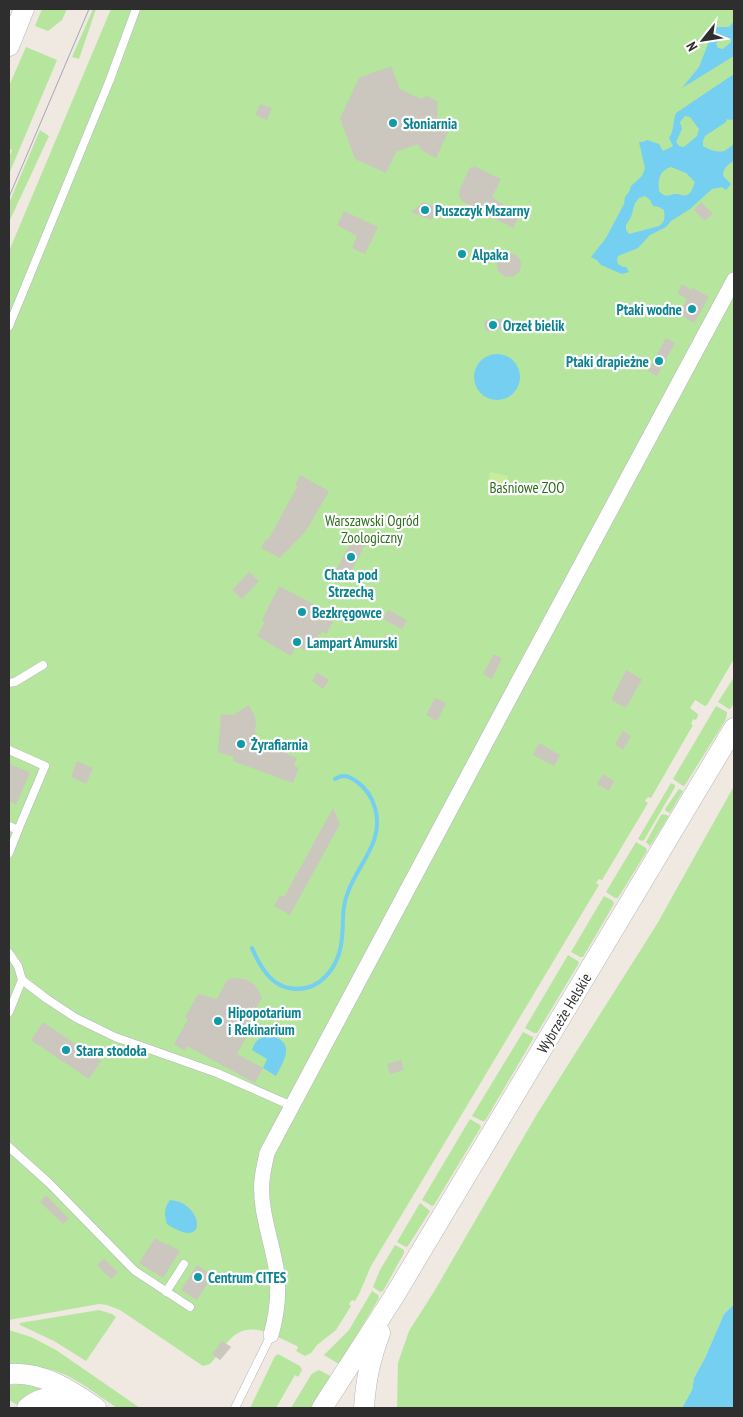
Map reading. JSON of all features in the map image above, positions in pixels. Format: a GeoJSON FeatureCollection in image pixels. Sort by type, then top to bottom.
{"type":"FeatureCollection","features":[{"type":"Feature","properties":{"kind":"main road"},"geometry":{"type":"LineString","coordinates":[[9,46],[24,9]]}},
{"type":"Feature","properties":{"kind":"main road","name":"Wybrzeże Helskie"},"geometry":{"type":"LineString","coordinates":[[324,1406],[393,1298],[734,728]]}},
{"type":"Feature","properties":{"kind":"main road","name":"Wybrzeże Helskie"},"geometry":{"type":"LineString","coordinates":[[364,1408],[366,1382],[372,1355],[393,1298]]}},
{"type":"Feature","properties":{"kind":"main road"},"geometry":{"type":"LineString","coordinates":[[9,1374],[26,1374],[49,1380],[74,1393],[96,1408]]}},
{"type":"Feature","properties":{"kind":"main road"},"geometry":{"type":"LineString","coordinates":[[324,1406],[336,1398],[347,1396],[359,1408]]}},
{"type":"Feature","properties":{"kind":"main road"},"geometry":{"type":"LineString","coordinates":[[27,1408],[41,1399],[52,1397],[77,1408]]}},
{"type":"Feature","properties":{"kind":"street"},"geometry":{"type":"LineString","coordinates":[[271,1334],[278,1307],[278,1291],[277,1273],[263,1205],[262,1181],[267,1153],[734,280]]}},
{"type":"Feature","properties":{"kind":"lane"},"geometry":{"type":"LineString","coordinates":[[9,326],[109,82],[136,9]]}},
{"type":"Feature","properties":{"kind":"lane"},"geometry":{"type":"LineString","coordinates":[[9,683],[15,682],[43,665]]}},
{"type":"Feature","properties":{"kind":"lane"},"geometry":{"type":"LineString","coordinates":[[9,750],[45,766],[9,853]]}},
{"type":"Feature","properties":{"kind":"lane"},"geometry":{"type":"LineString","coordinates":[[9,826],[18,830]]}},
{"type":"Feature","properties":{"kind":"lane"},"geometry":{"type":"LineString","coordinates":[[9,953],[18,966],[22,980],[46,999],[76,1018],[115,1037],[217,1073],[292,1106]]}},
{"type":"Feature","properties":{"kind":"lane"},"geometry":{"type":"LineString","coordinates":[[9,1012],[22,980]]}},
{"type":"Feature","properties":{"kind":"lane"},"geometry":{"type":"LineString","coordinates":[[9,1147],[49,1183],[135,1271],[190,1307]]}},
{"type":"Feature","properties":{"kind":"lane"},"geometry":{"type":"LineString","coordinates":[[166,1292],[184,1264]]}},
{"type":"Feature","properties":{"kind":"lane"},"geometry":{"type":"LineString","coordinates":[[235,1408],[271,1334]]}},
{"type":"Feature","properties":{"kind":"green space"},"geometry":{"type":"Polygon","coordinates":[[[42,9],[67,9],[62,20],[48,31],[35,26],[42,9]]]}},
{"type":"Feature","properties":{"kind":"green space"},"geometry":{"type":"Polygon","coordinates":[[[93,9],[96,9],[79,59],[72,57],[93,9]]]}},
{"type":"Feature","properties":{"kind":"green space","name":"Warszawski Ogród Zoologiczny"},"geometry":{"type":"Polygon","coordinates":[[[111,9],[734,9],[734,659],[707,705],[705,706],[695,700],[690,708],[698,714],[696,720],[693,719],[691,724],[693,725],[651,798],[648,797],[645,801],[648,803],[602,880],[599,879],[596,883],[599,885],[371,1266],[355,1301],[352,1300],[349,1304],[351,1306],[336,1330],[317,1345],[311,1353],[305,1356],[296,1351],[297,1346],[269,1333],[251,1329],[242,1331],[226,1344],[231,1347],[220,1360],[216,1357],[210,1364],[203,1366],[120,1310],[99,1304],[9,1320],[9,251],[111,9]]]}},
{"type":"Feature","properties":{"kind":"green space"},"geometry":{"type":"Polygon","coordinates":[[[26,47],[57,60],[9,174],[9,158],[12,150],[9,148],[9,86],[26,47]]]}},
{"type":"Feature","properties":{"kind":"green space"},"geometry":{"type":"Polygon","coordinates":[[[40,130],[49,136],[9,222],[9,203],[40,130]]]}},
{"type":"Feature","properties":{"kind":"green space"},"geometry":{"type":"Polygon","coordinates":[[[490,472],[508,476],[505,489],[487,485],[490,472]]]}},
{"type":"Feature","properties":{"kind":"green space"},"geometry":{"type":"Polygon","coordinates":[[[734,677],[734,703],[729,709],[718,702],[734,677]]]}},
{"type":"Feature","properties":{"kind":"green space"},"geometry":{"type":"Polygon","coordinates":[[[716,706],[727,712],[725,721],[683,786],[673,779],[716,706]]]}},
{"type":"Feature","properties":{"kind":"green space"},"geometry":{"type":"Polygon","coordinates":[[[671,783],[675,787],[644,840],[638,839],[671,783]]]}},
{"type":"Feature","properties":{"kind":"green space"},"geometry":{"type":"Polygon","coordinates":[[[734,786],[734,1304],[724,1314],[694,1378],[692,1390],[682,1408],[397,1408],[398,1363],[409,1331],[435,1290],[537,1114],[657,924],[734,786]]]}},
{"type":"Feature","properties":{"kind":"green space"},"geometry":{"type":"Polygon","coordinates":[[[679,789],[683,791],[670,813],[665,809],[679,789]]]}},
{"type":"Feature","properties":{"kind":"green space"},"geometry":{"type":"Polygon","coordinates":[[[663,814],[669,816],[650,846],[646,842],[663,814]]]}},
{"type":"Feature","properties":{"kind":"green space"},"geometry":{"type":"Polygon","coordinates":[[[636,842],[646,848],[647,851],[618,898],[615,898],[606,892],[636,842]]]}},
{"type":"Feature","properties":{"kind":"green space"},"geometry":{"type":"Polygon","coordinates":[[[604,896],[613,901],[614,904],[583,957],[580,957],[571,952],[604,896]]]}},
{"type":"Feature","properties":{"kind":"green space"},"geometry":{"type":"Polygon","coordinates":[[[568,955],[579,963],[537,1033],[534,1033],[525,1028],[568,955]]]}},
{"type":"Feature","properties":{"kind":"green space"},"geometry":{"type":"Polygon","coordinates":[[[523,1032],[533,1037],[533,1039],[485,1121],[472,1116],[523,1032]]]}},
{"type":"Feature","properties":{"kind":"green space"},"geometry":{"type":"Polygon","coordinates":[[[470,1119],[481,1127],[432,1206],[422,1200],[470,1119]]]}},
{"type":"Feature","properties":{"kind":"green space"},"geometry":{"type":"Polygon","coordinates":[[[420,1203],[430,1211],[406,1247],[397,1242],[420,1203]]]}},
{"type":"Feature","properties":{"kind":"green space"},"geometry":{"type":"Polygon","coordinates":[[[395,1245],[404,1250],[404,1253],[383,1291],[380,1292],[373,1287],[380,1270],[395,1245]]]}},
{"type":"Feature","properties":{"kind":"green space"},"geometry":{"type":"Polygon","coordinates":[[[372,1291],[379,1298],[340,1363],[337,1363],[324,1355],[349,1330],[372,1291]]]}},
{"type":"Feature","properties":{"kind":"green space"},"geometry":{"type":"Polygon","coordinates":[[[99,1310],[116,1317],[86,1361],[54,1341],[20,1325],[20,1323],[99,1310]]]}},
{"type":"Feature","properties":{"kind":"green space"},"geometry":{"type":"Polygon","coordinates":[[[9,1330],[31,1337],[56,1350],[140,1408],[117,1408],[82,1384],[52,1370],[36,1367],[9,1367],[9,1330]]]}},
{"type":"Feature","properties":{"kind":"green space"},"geometry":{"type":"Polygon","coordinates":[[[278,1354],[300,1366],[302,1370],[298,1377],[295,1375],[276,1408],[250,1408],[275,1356],[278,1354]]]}},
{"type":"Feature","properties":{"kind":"green space"},"geometry":{"type":"Polygon","coordinates":[[[319,1370],[334,1378],[315,1408],[291,1408],[311,1375],[319,1370]]]}},
{"type":"Feature","properties":{"kind":"green space"},"geometry":{"type":"Polygon","coordinates":[[[24,1384],[60,1391],[19,1406],[9,1400],[9,1385],[24,1384]]]}},
{"type":"Feature","properties":{"kind":"water"},"geometry":{"type":"Polygon","coordinates":[[[734,21],[734,56],[682,88],[699,67],[708,44],[709,33],[712,29],[729,27],[734,21]],[[724,38],[716,44],[718,48],[723,49],[731,40],[724,38]]]}},
{"type":"Feature","properties":{"kind":"water"},"geometry":{"type":"Polygon","coordinates":[[[734,74],[734,119],[727,119],[726,122],[705,136],[703,141],[703,146],[718,151],[725,150],[734,144],[734,161],[726,167],[723,176],[731,184],[726,190],[722,187],[712,189],[666,227],[650,235],[638,248],[618,256],[618,264],[626,267],[629,272],[622,274],[601,265],[591,257],[606,238],[631,186],[642,176],[645,168],[639,142],[647,140],[659,144],[663,151],[673,146],[669,138],[676,113],[734,74]],[[685,116],[680,122],[682,129],[676,142],[679,146],[684,147],[697,136],[699,129],[690,117],[685,116]],[[671,167],[659,179],[659,191],[662,194],[666,196],[675,194],[687,195],[691,192],[695,182],[686,173],[671,167]],[[645,196],[639,198],[626,225],[626,230],[629,234],[659,226],[664,220],[664,210],[653,206],[645,196]]]}},
{"type":"Feature","properties":{"kind":"water"},"geometry":{"type":"Polygon","coordinates":[[[492,354],[502,354],[514,360],[519,368],[519,386],[514,394],[506,399],[492,400],[484,397],[477,390],[474,382],[474,372],[477,364],[484,357],[492,354]]]}},
{"type":"Feature","properties":{"kind":"water"},"geometry":{"type":"Polygon","coordinates":[[[267,1035],[276,1037],[285,1045],[286,1051],[283,1063],[276,1076],[263,1068],[267,1059],[252,1050],[261,1037],[267,1035]]]}},
{"type":"Feature","properties":{"kind":"water"},"geometry":{"type":"Polygon","coordinates":[[[170,1200],[181,1203],[190,1209],[195,1216],[196,1230],[190,1233],[167,1224],[165,1211],[170,1200]]]}},
{"type":"Feature","properties":{"kind":"water"},"geometry":{"type":"Polygon","coordinates":[[[734,1304],[734,1408],[682,1408],[692,1390],[694,1378],[724,1314],[734,1304]]]}},
{"type":"Feature","properties":{"kind":"building","name":"Słoniarnia"},"geometry":{"type":"Polygon","coordinates":[[[391,66],[400,89],[421,99],[427,96],[437,101],[438,120],[451,126],[436,158],[421,150],[418,144],[396,152],[386,173],[355,159],[340,118],[359,78],[391,66]]]}},
{"type":"Feature","properties":{"kind":"building"},"geometry":{"type":"Polygon","coordinates":[[[260,104],[272,108],[267,120],[255,115],[260,104]]]}},
{"type":"Feature","properties":{"kind":"building"},"geometry":{"type":"Polygon","coordinates":[[[474,166],[501,179],[492,197],[519,216],[513,228],[462,201],[459,191],[470,167],[473,168],[474,166]]]}},
{"type":"Feature","properties":{"kind":"building","name":"Puszczyk Mszarny"},"geometry":{"type":"Polygon","coordinates":[[[424,202],[438,208],[431,220],[411,212],[424,202]]]}},
{"type":"Feature","properties":{"kind":"building"},"geometry":{"type":"Polygon","coordinates":[[[701,202],[713,214],[704,221],[694,210],[701,202]]]}},
{"type":"Feature","properties":{"kind":"building"},"geometry":{"type":"Polygon","coordinates":[[[344,211],[378,227],[365,254],[352,248],[357,236],[337,225],[344,211]]]}},
{"type":"Feature","properties":{"kind":"building"},"geometry":{"type":"Polygon","coordinates":[[[509,253],[514,254],[520,260],[520,270],[514,276],[509,277],[504,276],[498,270],[497,265],[498,260],[504,254],[509,253]]]}},
{"type":"Feature","properties":{"kind":"building","name":"Ptaki wodne"},"geometry":{"type":"Polygon","coordinates":[[[682,284],[709,297],[694,323],[679,314],[687,299],[677,293],[682,284]]]}},
{"type":"Feature","properties":{"kind":"building","name":"Orzeł bielik"},"geometry":{"type":"Polygon","coordinates":[[[501,319],[502,329],[485,331],[484,321],[501,319]]]}},
{"type":"Feature","properties":{"kind":"building","name":"Ptaki drapieżne"},"geometry":{"type":"Polygon","coordinates":[[[666,338],[675,343],[657,376],[648,371],[666,338]]]}},
{"type":"Feature","properties":{"kind":"building"},"geometry":{"type":"Polygon","coordinates":[[[300,475],[329,491],[306,531],[280,558],[261,548],[266,539],[268,540],[297,487],[295,485],[300,475]]]}},
{"type":"Feature","properties":{"kind":"building","name":"Chata pod Strzechą"},"geometry":{"type":"Polygon","coordinates":[[[354,537],[366,543],[345,583],[333,576],[354,537]]]}},
{"type":"Feature","properties":{"kind":"building"},"geometry":{"type":"Polygon","coordinates":[[[249,572],[259,581],[242,599],[232,590],[249,572]]]}},
{"type":"Feature","properties":{"kind":"building"},"geometry":{"type":"Polygon","coordinates":[[[279,586],[336,616],[326,634],[322,631],[319,634],[311,649],[306,651],[296,645],[291,656],[257,636],[265,622],[262,620],[279,586]]]}},
{"type":"Feature","properties":{"kind":"building"},"geometry":{"type":"Polygon","coordinates":[[[388,610],[407,620],[402,629],[383,619],[388,610]]]}},
{"type":"Feature","properties":{"kind":"building"},"geometry":{"type":"Polygon","coordinates":[[[494,654],[502,658],[492,679],[483,674],[494,654]]]}},
{"type":"Feature","properties":{"kind":"building"},"geometry":{"type":"Polygon","coordinates":[[[626,670],[642,679],[626,708],[611,700],[626,670]]]}},
{"type":"Feature","properties":{"kind":"building"},"geometry":{"type":"Polygon","coordinates":[[[317,672],[329,680],[323,689],[312,681],[317,672]]]}},
{"type":"Feature","properties":{"kind":"building"},"geometry":{"type":"Polygon","coordinates":[[[435,698],[446,703],[437,721],[426,715],[435,698]]]}},
{"type":"Feature","properties":{"kind":"building","name":"Żyrafiarnia"},"geometry":{"type":"Polygon","coordinates":[[[249,705],[256,721],[255,731],[261,742],[297,758],[294,766],[299,768],[293,783],[233,761],[234,757],[218,752],[221,714],[233,715],[249,705]]]}},
{"type":"Feature","properties":{"kind":"building"},"geometry":{"type":"Polygon","coordinates":[[[623,731],[631,736],[623,750],[615,744],[623,731]]]}},
{"type":"Feature","properties":{"kind":"building"},"geometry":{"type":"Polygon","coordinates":[[[539,743],[560,755],[554,766],[533,755],[539,743]]]}},
{"type":"Feature","properties":{"kind":"building"},"geometry":{"type":"Polygon","coordinates":[[[77,761],[93,768],[86,784],[71,777],[77,761]]]}},
{"type":"Feature","properties":{"kind":"building"},"geometry":{"type":"Polygon","coordinates":[[[9,764],[30,772],[16,805],[9,801],[9,764]]]}},
{"type":"Feature","properties":{"kind":"building"},"geometry":{"type":"Polygon","coordinates":[[[603,774],[614,781],[609,791],[597,784],[603,774]]]}},
{"type":"Feature","properties":{"kind":"building"},"geometry":{"type":"Polygon","coordinates":[[[333,808],[340,824],[290,915],[274,906],[280,895],[284,897],[333,808]]]}},
{"type":"Feature","properties":{"kind":"building","name":"Hipopotarium i Rekinarium"},"geometry":{"type":"Polygon","coordinates":[[[234,978],[245,979],[254,984],[262,998],[248,1024],[252,1027],[237,1054],[263,1068],[255,1083],[187,1046],[185,1051],[174,1044],[188,1019],[185,1017],[198,994],[217,999],[227,980],[234,978]]]}},
{"type":"Feature","properties":{"kind":"building","name":"Stara stodoła"},"geometry":{"type":"Polygon","coordinates":[[[43,1022],[101,1061],[89,1079],[31,1040],[43,1022]]]}},
{"type":"Feature","properties":{"kind":"building"},"geometry":{"type":"Polygon","coordinates":[[[401,1060],[404,1070],[390,1074],[387,1064],[401,1060]]]}},
{"type":"Feature","properties":{"kind":"building"},"geometry":{"type":"Polygon","coordinates":[[[46,1195],[69,1219],[63,1224],[40,1202],[46,1195]]]}},
{"type":"Feature","properties":{"kind":"building"},"geometry":{"type":"Polygon","coordinates":[[[155,1238],[180,1251],[163,1278],[139,1263],[155,1238]]]}},
{"type":"Feature","properties":{"kind":"building"},"geometry":{"type":"Polygon","coordinates":[[[104,1259],[118,1272],[111,1279],[97,1265],[104,1259]]]}},
{"type":"Feature","properties":{"kind":"building","name":"Centrum CITES"},"geometry":{"type":"Polygon","coordinates":[[[197,1265],[210,1274],[205,1281],[208,1283],[197,1300],[181,1290],[197,1265]]]}},
{"type":"Feature","properties":{"kind":"building"},"geometry":{"type":"Polygon","coordinates":[[[222,1341],[231,1347],[220,1360],[212,1354],[222,1341]]]}},
{"type":"Feature","properties":{"kind":"waterway"},"geometry":{"type":"LineString","coordinates":[[252,948],[258,961],[271,979],[289,988],[300,989],[310,987],[326,976],[333,967],[340,948],[346,898],[352,882],[373,842],[377,820],[372,800],[363,787],[348,777],[341,776],[335,779]]}},
{"type":"Feature","properties":{"kind":"tram line"},"geometry":{"type":"LineString","coordinates":[[9,197],[89,9]]}},
{"type":"Feature","properties":{"kind":"place","name":"Słoniarnia"},"geometry":{"type":"Point","coordinates":[393,123]}},
{"type":"Feature","properties":{"kind":"place","name":"Puszczyk Mszarny"},"geometry":{"type":"Point","coordinates":[425,210]}},
{"type":"Feature","properties":{"kind":"place","name":"Alpaka"},"geometry":{"type":"Point","coordinates":[462,254]}},
{"type":"Feature","properties":{"kind":"place","name":"Ptaki wodne"},"geometry":{"type":"Point","coordinates":[692,309]}},
{"type":"Feature","properties":{"kind":"place","name":"Orzeł bielik"},"geometry":{"type":"Point","coordinates":[493,325]}},
{"type":"Feature","properties":{"kind":"place","name":"Ptaki drapieżne"},"geometry":{"type":"Point","coordinates":[659,361]}},
{"type":"Feature","properties":{"kind":"place","name":"Chata pod Strzechą"},"geometry":{"type":"Point","coordinates":[351,557]}},
{"type":"Feature","properties":{"kind":"place","name":"Bezkręgowce"},"geometry":{"type":"Point","coordinates":[302,612]}},
{"type":"Feature","properties":{"kind":"place","name":"Lampart Amurski"},"geometry":{"type":"Point","coordinates":[297,642]}},
{"type":"Feature","properties":{"kind":"place","name":"Żyrafiarnia"},"geometry":{"type":"Point","coordinates":[241,744]}},
{"type":"Feature","properties":{"kind":"place","name":"Hipopotarium i Rekinarium"},"geometry":{"type":"Point","coordinates":[218,1021]}},
{"type":"Feature","properties":{"kind":"place","name":"Stara stodoła"},"geometry":{"type":"Point","coordinates":[66,1050]}},
{"type":"Feature","properties":{"kind":"place","name":"Centrum CITES"},"geometry":{"type":"Point","coordinates":[198,1277]}},
{"type":"Feature","properties":{"kind":"park label","name":"Baśniowe ZOO"},"geometry":{"type":"Point","coordinates":[527,487]}}]}
